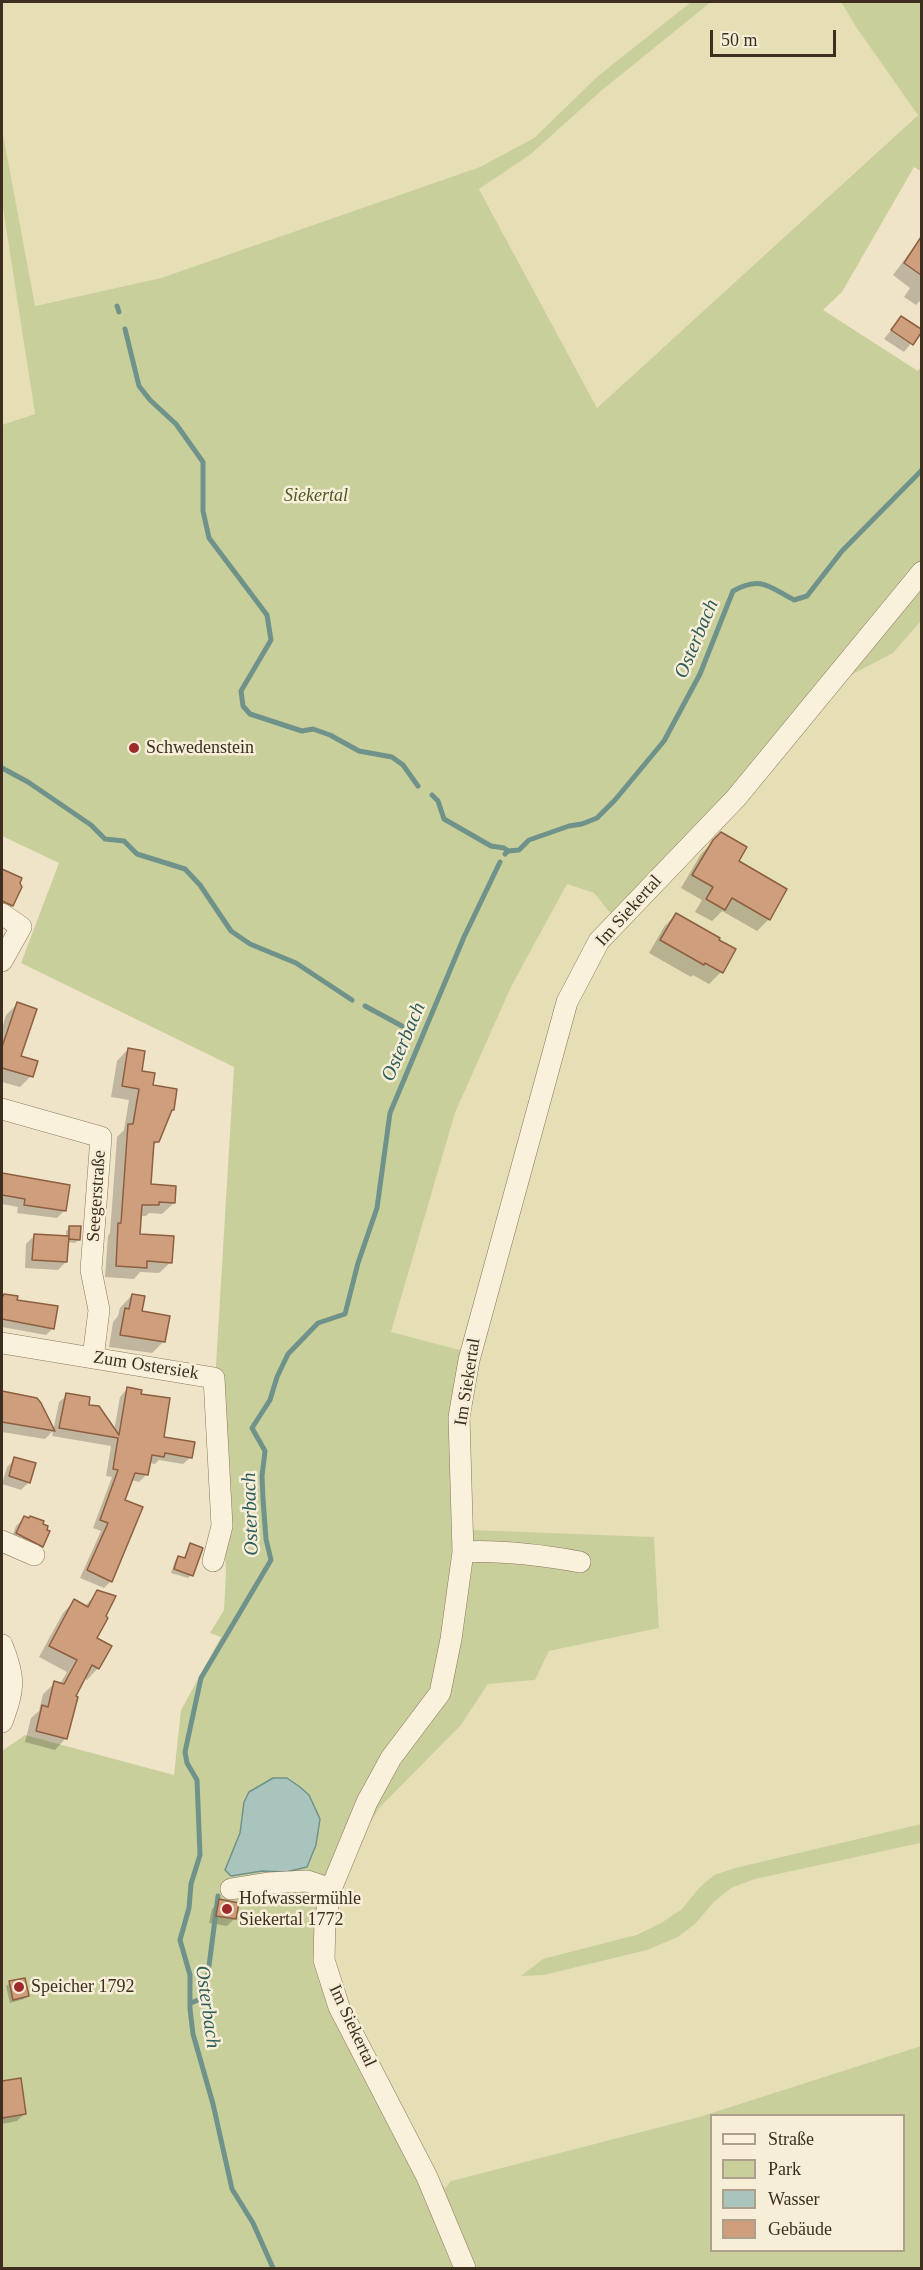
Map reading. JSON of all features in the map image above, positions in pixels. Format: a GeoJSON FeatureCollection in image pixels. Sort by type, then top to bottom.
{"type":"FeatureCollection","features":[{"type":"Feature","properties":{"kind":"street","name":"Im Siekertal"},"geometry":{"type":"LineString","coordinates":[[465,2268],[427,2176],[339,2007],[324,1960],[325,1921],[331,1889],[367,1802],[391,1758],[440,1693],[464,1552],[459,1417],[469,1360],[567,1002],[599,941],[736,798],[921,572]]}},
{"type":"Feature","properties":{"kind":"street"},"geometry":{"type":"LineString","coordinates":[[2,944],[4,915]]}},
{"type":"Feature","properties":{"kind":"street"},"geometry":{"type":"LineString","coordinates":[[2,961],[21,927],[4,915]]}},
{"type":"Feature","properties":{"kind":"street","name":"Seegerstraße"},"geometry":{"type":"LineString","coordinates":[[2,1109],[101,1137],[91,1270],[99,1310],[93,1358]]}},
{"type":"Feature","properties":{"kind":"street","name":"Zum Ostersiek"},"geometry":{"type":"LineString","coordinates":[[2,1343],[214,1378],[222,1526],[213,1561]]}},
{"type":"Feature","properties":{"kind":"street"},"geometry":{"type":"LineString","coordinates":[[2,1541],[34,1555]]}},
{"type":"Feature","properties":{"kind":"street"},"geometry":{"type":"LineString","coordinates":[[464,1552],[534,1553],[580,1562]]}},
{"type":"Feature","properties":{"kind":"street"},"geometry":{"type":"LineString","coordinates":[[2,1646],[11,1668],[12,1683],[11,1696],[2,1722]]}},
{"type":"Feature","properties":{"kind":"street"},"geometry":{"type":"LineString","coordinates":[[231,1889],[268,1883],[307,1881],[331,1889]]}},
{"type":"Feature","properties":{"kind":"shaded area"},"geometry":{"type":"Polygon","coordinates":[[[2,2],[691,2],[598,76],[534,138],[480,167],[161,278],[34,306],[2,129],[2,2]]]}},
{"type":"Feature","properties":{"kind":"shaded area"},"geometry":{"type":"Polygon","coordinates":[[[711,2],[841,2],[856,27],[918,114],[597,408],[479,188],[531,154],[601,91],[711,2]]]}},
{"type":"Feature","properties":{"kind":"shaded area"},"geometry":{"type":"Polygon","coordinates":[[[2,202],[35,414],[2,425],[2,202]]]}},
{"type":"Feature","properties":{"kind":"shaded area"},"geometry":{"type":"Polygon","coordinates":[[[921,621],[921,1824],[714,1875],[699,1888],[682,1909],[661,1923],[544,1975],[647,1950],[678,1937],[695,1924],[714,1902],[731,1888],[755,1879],[921,1841],[921,2046],[699,2117],[451,2181],[445,2188],[436,2175],[350,2005],[335,1960],[331,1922],[335,1892],[357,1845],[380,1807],[461,1725],[488,1684],[535,1680],[549,1651],[659,1628],[654,1537],[473,1530],[391,1332],[455,1113],[511,987],[567,884],[594,893],[620,925],[849,675],[893,653],[921,621]]]}},
{"type":"Feature","properties":{"kind":"green space","name":"Siekertal"},"geometry":{"type":"Polygon","coordinates":[[[691,2],[711,2],[601,91],[531,154],[479,189],[597,408],[918,115],[841,2],[921,2],[921,171],[914,167],[842,292],[823,310],[918,371],[921,367],[921,621],[893,653],[849,676],[620,925],[594,893],[567,884],[511,987],[455,1113],[391,1332],[467,1352],[473,1530],[654,1537],[659,1628],[549,1651],[535,1680],[488,1684],[461,1725],[380,1807],[357,1845],[341,1878],[331,1922],[335,1960],[350,2005],[436,2175],[445,2188],[451,2181],[699,2117],[921,2046],[921,2268],[2,2268],[2,1751],[25,1735],[174,1775],[181,1710],[221,1637],[210,1633],[224,1610],[226,1572],[216,1365],[234,1067],[21,963],[59,863],[2,836],[2,425],[35,414],[2,202],[2,129],[35,306],[161,278],[480,167],[534,138],[598,76],[691,2]]]}},
{"type":"Feature","properties":{"kind":"green space"},"geometry":{"type":"Polygon","coordinates":[[[921,1824],[920,1843],[755,1879],[731,1888],[714,1902],[695,1924],[678,1937],[647,1950],[544,1975],[521,1976],[543,1959],[636,1935],[661,1923],[682,1909],[699,1888],[714,1875],[921,1824]]]}},
{"type":"Feature","properties":{"kind":"water"},"geometry":{"type":"Polygon","coordinates":[[[273,1778],[287,1778],[300,1787],[309,1795],[320,1819],[316,1845],[307,1867],[286,1872],[262,1871],[231,1876],[225,1870],[240,1833],[244,1802],[249,1792],[273,1778]]]}},
{"type":"Feature","properties":{"kind":"building"},"geometry":{"type":"Polygon","coordinates":[[[921,237],[921,275],[904,263],[921,237]]]}},
{"type":"Feature","properties":{"kind":"building"},"geometry":{"type":"Polygon","coordinates":[[[901,316],[921,329],[913,345],[891,330],[901,316]]]}},
{"type":"Feature","properties":{"kind":"building"},"geometry":{"type":"Polygon","coordinates":[[[721,832],[747,847],[739,861],[787,889],[770,920],[732,898],[725,910],[706,899],[713,887],[692,875],[713,840],[721,832]]]}},
{"type":"Feature","properties":{"kind":"building"},"geometry":{"type":"Polygon","coordinates":[[[2,869],[22,878],[20,883],[22,887],[13,906],[2,901],[2,869]]]}},
{"type":"Feature","properties":{"kind":"building"},"geometry":{"type":"Polygon","coordinates":[[[676,913],[736,949],[723,973],[660,940],[676,913]]]}},
{"type":"Feature","properties":{"kind":"building"},"geometry":{"type":"Polygon","coordinates":[[[17,1002],[37,1009],[21,1056],[38,1061],[33,1077],[2,1068],[2,1047],[17,1002]]]}},
{"type":"Feature","properties":{"kind":"building"},"geometry":{"type":"Polygon","coordinates":[[[128,1048],[145,1051],[142,1071],[155,1073],[153,1085],[177,1089],[174,1110],[172,1110],[159,1142],[154,1142],[151,1184],[176,1186],[175,1203],[159,1202],[159,1205],[142,1205],[140,1234],[174,1236],[172,1263],[147,1261],[147,1268],[116,1266],[128,1124],[133,1124],[139,1089],[122,1086],[128,1048]]]}},
{"type":"Feature","properties":{"kind":"building"},"geometry":{"type":"Polygon","coordinates":[[[2,1173],[70,1185],[66,1211],[24,1205],[25,1199],[2,1195],[2,1173]]]}},
{"type":"Feature","properties":{"kind":"building"},"geometry":{"type":"Polygon","coordinates":[[[69,1226],[81,1226],[80,1240],[69,1239],[69,1226]]]}},
{"type":"Feature","properties":{"kind":"building"},"geometry":{"type":"Polygon","coordinates":[[[34,1234],[69,1236],[67,1262],[32,1260],[34,1234]]]}},
{"type":"Feature","properties":{"kind":"building"},"geometry":{"type":"Polygon","coordinates":[[[4,1294],[18,1296],[17,1300],[58,1306],[54,1329],[2,1319],[4,1294]]]}},
{"type":"Feature","properties":{"kind":"building"},"geometry":{"type":"Polygon","coordinates":[[[132,1294],[145,1296],[142,1311],[170,1316],[165,1342],[120,1335],[125,1308],[129,1309],[132,1294]]]}},
{"type":"Feature","properties":{"kind":"building"},"geometry":{"type":"Polygon","coordinates":[[[127,1387],[142,1390],[141,1394],[170,1398],[164,1437],[195,1442],[192,1458],[165,1453],[164,1457],[152,1455],[148,1475],[135,1473],[125,1500],[143,1507],[112,1582],[87,1570],[108,1523],[100,1520],[118,1470],[113,1469],[118,1438],[59,1428],[66,1393],[90,1397],[89,1405],[99,1406],[119,1435],[127,1387]]]}},
{"type":"Feature","properties":{"kind":"building"},"geometry":{"type":"Polygon","coordinates":[[[2,1391],[37,1398],[55,1431],[2,1422],[2,1391]]]}},
{"type":"Feature","properties":{"kind":"building"},"geometry":{"type":"Polygon","coordinates":[[[14,1457],[36,1463],[30,1483],[9,1476],[14,1457]]]}},
{"type":"Feature","properties":{"kind":"building"},"geometry":{"type":"Polygon","coordinates":[[[24,1516],[44,1521],[43,1524],[48,1526],[47,1530],[50,1531],[43,1547],[16,1533],[24,1516]]]}},
{"type":"Feature","properties":{"kind":"building"},"geometry":{"type":"Polygon","coordinates":[[[190,1543],[203,1548],[193,1576],[174,1569],[178,1556],[185,1558],[190,1543]]]}},
{"type":"Feature","properties":{"kind":"building"},"geometry":{"type":"Polygon","coordinates":[[[97,1590],[116,1596],[97,1638],[112,1646],[99,1669],[92,1665],[76,1696],[78,1697],[67,1739],[36,1731],[42,1705],[48,1707],[54,1681],[64,1684],[77,1660],[49,1646],[74,1599],[88,1607],[97,1590]]]}},
{"type":"Feature","properties":{"kind":"building","name":"Hofwassermühle Siekertal 1772"},"geometry":{"type":"Polygon","coordinates":[[[219,1899],[239,1903],[236,1919],[216,1916],[219,1899]]]}},
{"type":"Feature","properties":{"kind":"building","name":"Speicher 1792"},"geometry":{"type":"Polygon","coordinates":[[[25,1978],[29,1996],[13,2000],[9,1981],[25,1978]]]}},
{"type":"Feature","properties":{"kind":"building"},"geometry":{"type":"Polygon","coordinates":[[[21,2078],[26,2114],[2,2118],[2,2081],[21,2078]]]}},
{"type":"Feature","properties":{"kind":"waterway"},"geometry":{"type":"LineString","coordinates":[[117,306],[119,312]]}},
{"type":"Feature","properties":{"kind":"waterway"},"geometry":{"type":"LineString","coordinates":[[125,329],[139,386],[150,400],[176,424],[203,462],[203,511],[209,538],[267,615],[271,640],[241,691],[243,706],[250,714],[302,731],[313,729],[330,735],[359,751],[392,757],[403,765],[418,786]]}},
{"type":"Feature","properties":{"kind":"waterway","name":"Osterbach"},"geometry":{"type":"LineString","coordinates":[[505,854],[508,851],[519,850],[529,840],[597,818],[615,800],[664,741],[700,674],[733,591],[751,584],[758,584],[771,587],[794,600],[807,596],[842,551],[922,470]]}},
{"type":"Feature","properties":{"kind":"waterway"},"geometry":{"type":"LineString","coordinates":[[2,768],[28,782],[91,825],[105,839],[124,841],[137,854],[185,869],[200,885],[231,931],[250,944],[296,963],[352,1000]]}},
{"type":"Feature","properties":{"kind":"waterway"},"geometry":{"type":"LineString","coordinates":[[432,795],[438,801],[444,819],[491,846],[508,851]]}},
{"type":"Feature","properties":{"kind":"waterway","name":"Osterbach"},"geometry":{"type":"LineString","coordinates":[[273,2268],[253,2223],[232,2189],[213,2104],[193,2034],[190,1975],[180,1940],[189,1908],[191,1884],[200,1855],[197,1780],[187,1763],[185,1752],[201,1678],[271,1560],[266,1539],[263,1499],[262,1476],[265,1451],[252,1428],[270,1400],[277,1377],[288,1354],[318,1323],[345,1314],[358,1263],[377,1208],[390,1113],[464,937],[500,862]]}},
{"type":"Feature","properties":{"kind":"waterway"},"geometry":{"type":"LineString","coordinates":[[365,1006],[402,1026]]}},
{"type":"Feature","properties":{"kind":"waterway"},"geometry":{"type":"LineString","coordinates":[[191,2003],[205,1997],[218,1896]]}},
{"type":"Feature","properties":{"kind":"place","name":"Schwedenstein"},"geometry":{"type":"Point","coordinates":[134,748]}},
{"type":"Feature","properties":{"kind":"place","name":"Hofwassermühle Siekertal 1772"},"geometry":{"type":"Point","coordinates":[227,1909]}},
{"type":"Feature","properties":{"kind":"place","name":"Speicher 1792"},"geometry":{"type":"Point","coordinates":[19,1987]}}]}
